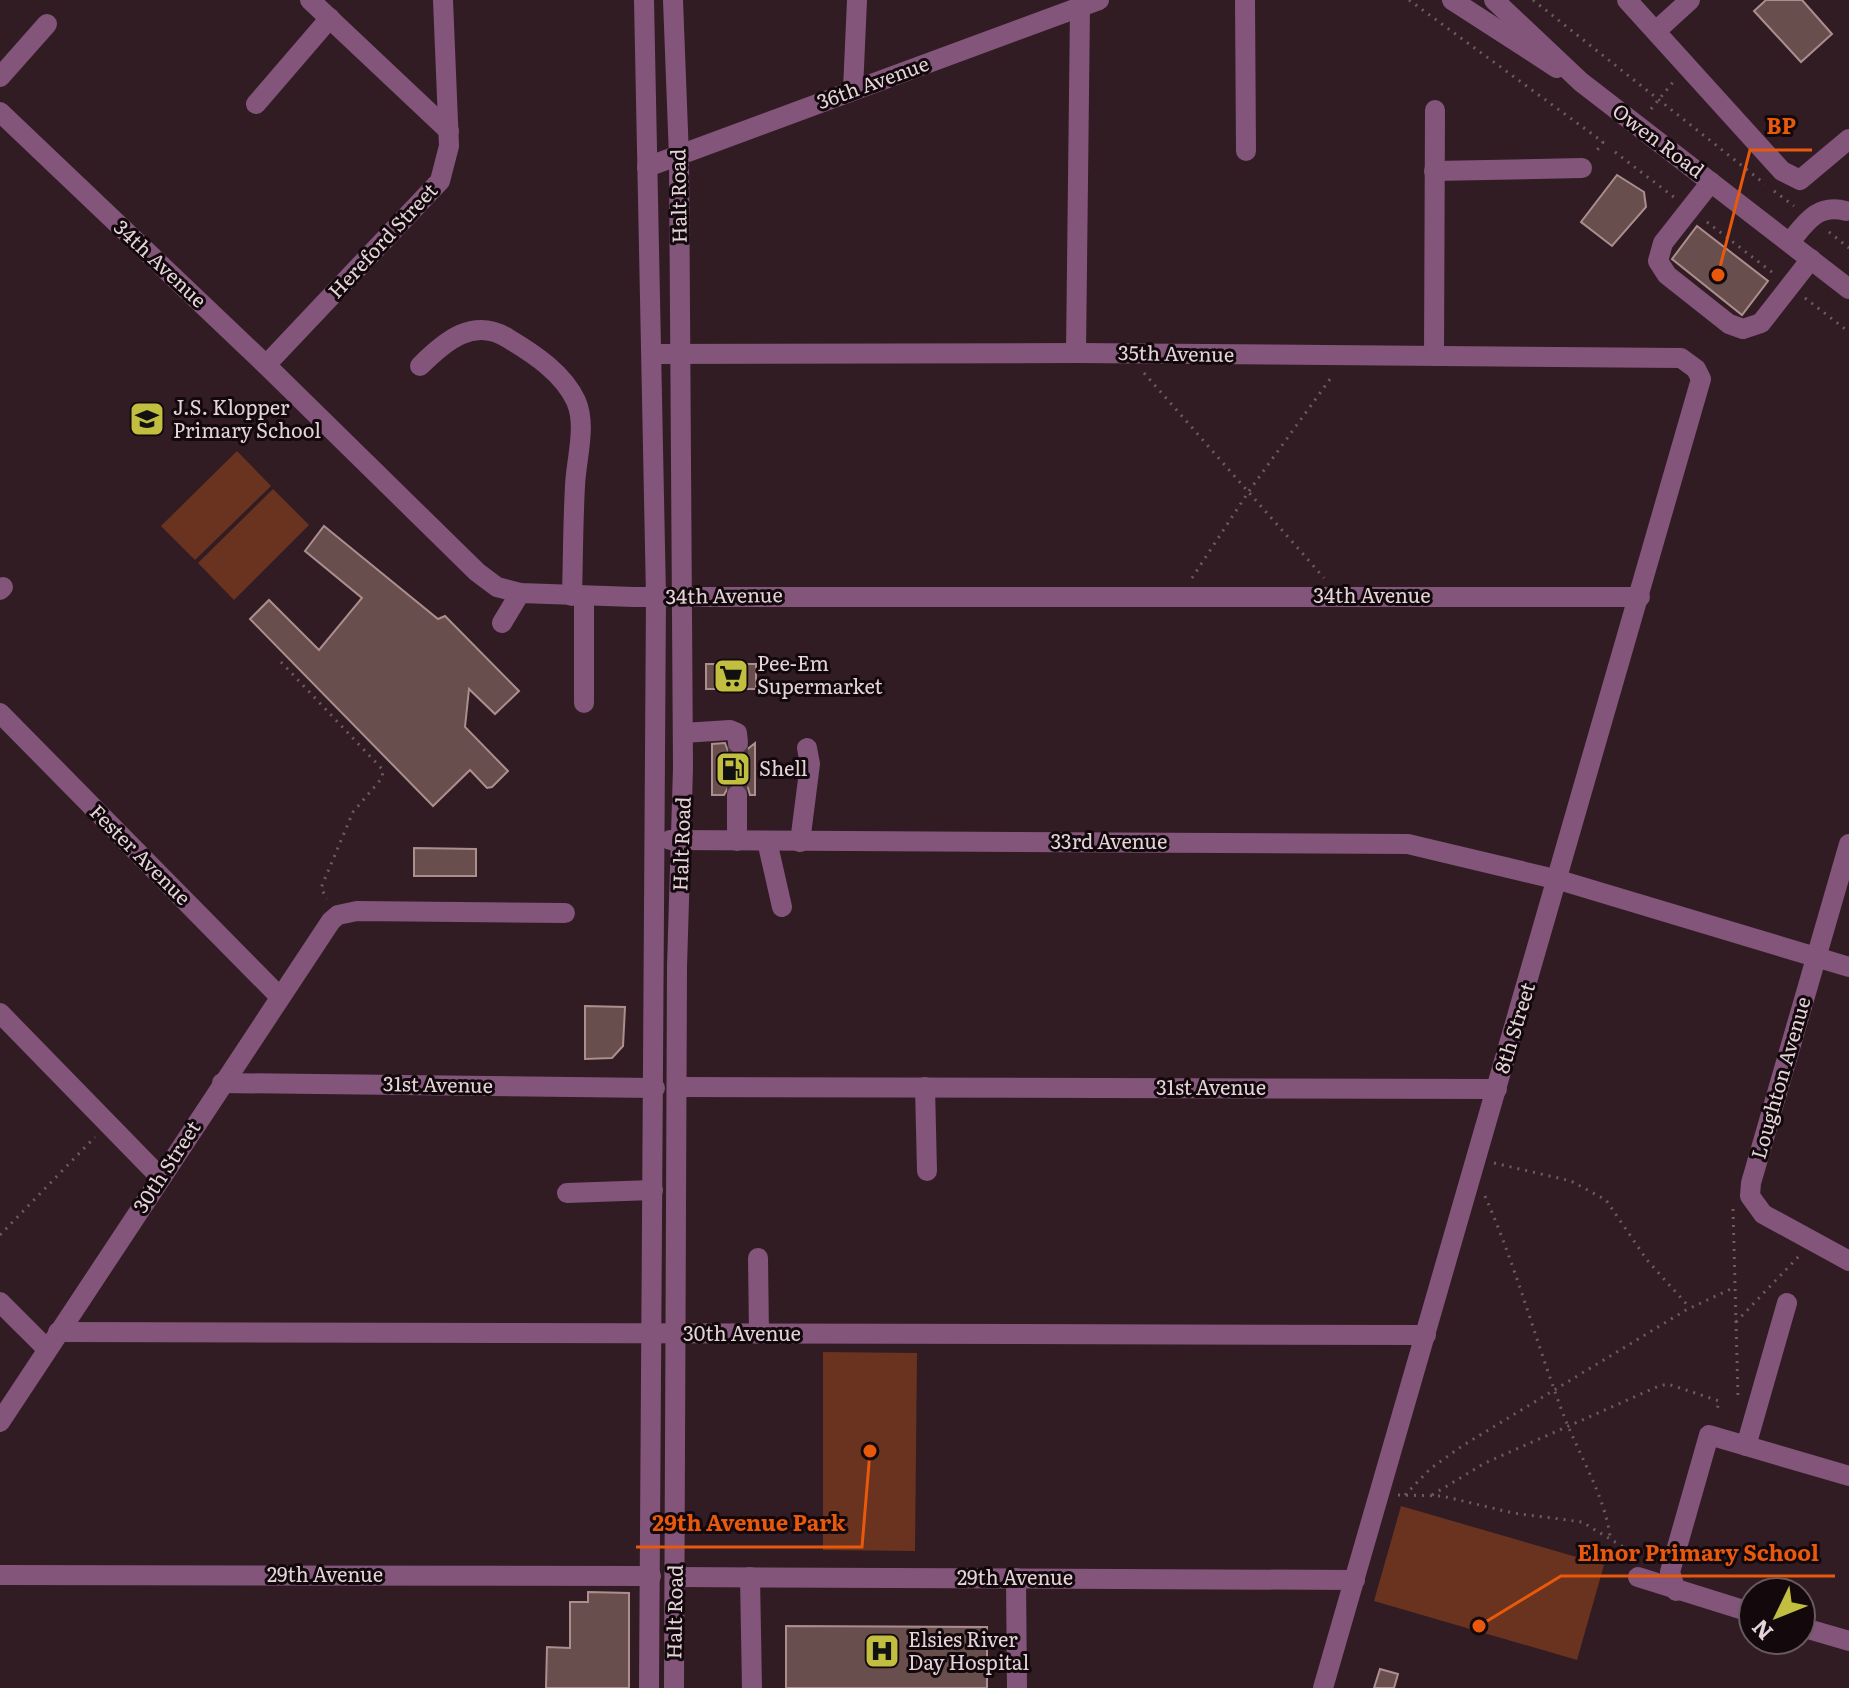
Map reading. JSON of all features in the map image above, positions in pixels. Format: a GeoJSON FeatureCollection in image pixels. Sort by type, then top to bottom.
{"type":"FeatureCollection","features":[{"type":"Feature","properties":{"kind":"street"},"geometry":{"type":"LineString","coordinates":[[310,0],[449,131]]}},
{"type":"Feature","properties":{"kind":"street","name":"Hereford Street"},"geometry":{"type":"LineString","coordinates":[[266,365],[435,189],[447,164],[449,131],[443,0]]}},
{"type":"Feature","properties":{"kind":"street","name":"Halt Road"},"geometry":{"type":"LineString","coordinates":[[644,0],[656,597],[649,1688]]}},
{"type":"Feature","properties":{"kind":"street","name":"Halt Road"},"geometry":{"type":"LineString","coordinates":[[673,0],[679,157],[683,733],[677,1087],[674,1688]]}},
{"type":"Feature","properties":{"kind":"street"},"geometry":{"type":"LineString","coordinates":[[853,90],[857,0]]}},
{"type":"Feature","properties":{"kind":"street"},"geometry":{"type":"LineString","coordinates":[[1245,0],[1246,151]]}},
{"type":"Feature","properties":{"kind":"street","name":"Owen Road"},"geometry":{"type":"LineString","coordinates":[[1452,0],[1527,51],[1581,82]]}},
{"type":"Feature","properties":{"kind":"street","name":"Owen Road"},"geometry":{"type":"LineString","coordinates":[[1494,0],[1581,82],[1849,289]]}},
{"type":"Feature","properties":{"kind":"street"},"geometry":{"type":"LineString","coordinates":[[1627,0],[1782,171],[1800,180],[1849,139]]}},
{"type":"Feature","properties":{"kind":"street"},"geometry":{"type":"LineString","coordinates":[[1656,31],[1690,0]]}},
{"type":"Feature","properties":{"kind":"street"},"geometry":{"type":"LineString","coordinates":[[1075,5],[1076,353]]}},
{"type":"Feature","properties":{"kind":"street","name":"36th Avenue"},"geometry":{"type":"LineString","coordinates":[[647,167],[1075,5]]}},
{"type":"Feature","properties":{"kind":"street"},"geometry":{"type":"LineString","coordinates":[[256,104],[330,18]]}},
{"type":"Feature","properties":{"kind":"street"},"geometry":{"type":"LineString","coordinates":[[0,77],[47,24]]}},
{"type":"Feature","properties":{"kind":"street"},"geometry":{"type":"LineString","coordinates":[[1434,356],[1435,110]]}},
{"type":"Feature","properties":{"kind":"street","name":"34th Avenue"},"geometry":{"type":"LineString","coordinates":[[4,126],[266,365],[477,572],[497,587],[520,593],[656,597],[1640,597]]}},
{"type":"Feature","properties":{"kind":"street"},"geometry":{"type":"LineString","coordinates":[[1434,171],[1582,168]]}},
{"type":"Feature","properties":{"kind":"street"},"geometry":{"type":"LineString","coordinates":[[1711,182],[1663,243],[1658,261],[1667,275],[1729,324],[1743,329],[1756,326],[1811,259]]}},
{"type":"Feature","properties":{"kind":"street"},"geometry":{"type":"LineString","coordinates":[[1790,242],[1810,217],[1827,208],[1846,211]]}},
{"type":"Feature","properties":{"kind":"street"},"geometry":{"type":"LineString","coordinates":[[420,366],[449,340],[462,333],[487,329],[497,331],[535,355],[570,392],[581,420],[575,483],[584,703]]}},
{"type":"Feature","properties":{"kind":"street","name":"35th Avenue"},"geometry":{"type":"LineString","coordinates":[[652,354],[1139,353],[1681,358],[1696,369]]}},
{"type":"Feature","properties":{"kind":"street","name":"8th Street"},"geometry":{"type":"LineString","coordinates":[[1323,1688],[1701,386],[1696,369]]}},
{"type":"Feature","properties":{"kind":"street"},"geometry":{"type":"LineString","coordinates":[[502,623],[520,593]]}},
{"type":"Feature","properties":{"kind":"street","name":"Fester Avenue"},"geometry":{"type":"LineString","coordinates":[[0,713],[280,997]]}},
{"type":"Feature","properties":{"kind":"street"},"geometry":{"type":"LineString","coordinates":[[683,733],[730,730],[737,733],[738,743]]}},
{"type":"Feature","properties":{"kind":"street"},"geometry":{"type":"LineString","coordinates":[[800,842],[810,764],[807,748]]}},
{"type":"Feature","properties":{"kind":"street"},"geometry":{"type":"LineString","coordinates":[[737,795],[737,841]]}},
{"type":"Feature","properties":{"kind":"street","name":"33rd Avenue"},"geometry":{"type":"LineString","coordinates":[[655,839],[1376,843],[1439,850],[1559,880],[1849,967]]}},
{"type":"Feature","properties":{"kind":"street"},"geometry":{"type":"LineString","coordinates":[[767,841],[782,907]]}},
{"type":"Feature","properties":{"kind":"street","name":"Loughton Avenue"},"geometry":{"type":"LineString","coordinates":[[1849,844],[1751,1183],[1750,1196],[1763,1214],[1849,1261]]}},
{"type":"Feature","properties":{"kind":"street"},"geometry":{"type":"LineString","coordinates":[[338,915],[357,911],[565,913]]}},
{"type":"Feature","properties":{"kind":"street","name":"30th Street"},"geometry":{"type":"LineString","coordinates":[[0,1422],[322,932],[338,915]]}},
{"type":"Feature","properties":{"kind":"street"},"geometry":{"type":"LineString","coordinates":[[0,1013],[160,1177]]}},
{"type":"Feature","properties":{"kind":"street","name":"31st Avenue"},"geometry":{"type":"LineString","coordinates":[[222,1083],[655,1088]]}},
{"type":"Feature","properties":{"kind":"street","name":"31st Avenue"},"geometry":{"type":"LineString","coordinates":[[677,1087],[1497,1089]]}},
{"type":"Feature","properties":{"kind":"street"},"geometry":{"type":"LineString","coordinates":[[925,1087],[927,1171]]}},
{"type":"Feature","properties":{"kind":"street"},"geometry":{"type":"LineString","coordinates":[[567,1193],[653,1190]]}},
{"type":"Feature","properties":{"kind":"street"},"geometry":{"type":"LineString","coordinates":[[758,1258],[759,1334]]}},
{"type":"Feature","properties":{"kind":"street"},"geometry":{"type":"LineString","coordinates":[[0,1302],[53,1341]]}},
{"type":"Feature","properties":{"kind":"street"},"geometry":{"type":"LineString","coordinates":[[1746,1446],[1787,1303]]}},
{"type":"Feature","properties":{"kind":"street","name":"30th Avenue"},"geometry":{"type":"LineString","coordinates":[[53,1341],[653,1334],[1426,1335]]}},
{"type":"Feature","properties":{"kind":"street"},"geometry":{"type":"LineString","coordinates":[[1676,1591],[1670,1572],[1709,1435],[1849,1476]]}},
{"type":"Feature","properties":{"kind":"street","name":"29th Avenue"},"geometry":{"type":"LineString","coordinates":[[0,1575],[651,1576]]}},
{"type":"Feature","properties":{"kind":"street","name":"29th Avenue"},"geometry":{"type":"LineString","coordinates":[[676,1577],[1355,1580]]}},
{"type":"Feature","properties":{"kind":"street"},"geometry":{"type":"LineString","coordinates":[[750,1577],[752,1688]]}},
{"type":"Feature","properties":{"kind":"street"},"geometry":{"type":"LineString","coordinates":[[1638,1577],[1737,1608]]}},
{"type":"Feature","properties":{"kind":"street"},"geometry":{"type":"LineString","coordinates":[[1016,1578],[1017,1688]]}},
{"type":"Feature","properties":{"kind":"street"},"geometry":{"type":"LineString","coordinates":[[1817,1632],[1849,1641]]}},
{"type":"Feature","properties":{"kind":"path"},"geometry":{"type":"LineString","coordinates":[[1409,0],[1603,142]]}},
{"type":"Feature","properties":{"kind":"path"},"geometry":{"type":"LineString","coordinates":[[1533,0],[1849,248]]}},
{"type":"Feature","properties":{"kind":"path"},"geometry":{"type":"LineString","coordinates":[[1651,110],[1689,68]]}},
{"type":"Feature","properties":{"kind":"path"},"geometry":{"type":"LineString","coordinates":[[1615,152],[1849,332]]}},
{"type":"Feature","properties":{"kind":"path"},"geometry":{"type":"LineString","coordinates":[[1139,353],[1140,368],[1327,581],[1330,596]]}},
{"type":"Feature","properties":{"kind":"path"},"geometry":{"type":"LineString","coordinates":[[1190,596],[1191,579],[1249,491],[1333,378],[1332,355]]}},
{"type":"Feature","properties":{"kind":"path"},"geometry":{"type":"LineString","coordinates":[[281,662],[383,770],[382,778],[347,823],[321,888],[338,915]]}},
{"type":"Feature","properties":{"kind":"path"},"geometry":{"type":"LineString","coordinates":[[0,1235],[81,1155],[107,1122]]}},
{"type":"Feature","properties":{"kind":"path"},"geometry":{"type":"LineString","coordinates":[[1489,1160],[1571,1181],[1606,1200],[1647,1260],[1690,1308]]}},
{"type":"Feature","properties":{"kind":"path"},"geometry":{"type":"LineString","coordinates":[[1480,1189],[1515,1268],[1554,1389],[1601,1505],[1610,1537]]}},
{"type":"Feature","properties":{"kind":"path"},"geometry":{"type":"LineString","coordinates":[[1737,1201],[1733,1206],[1738,1401]]}},
{"type":"Feature","properties":{"kind":"path"},"geometry":{"type":"LineString","coordinates":[[1736,1323],[1805,1249]]}},
{"type":"Feature","properties":{"kind":"path"},"geometry":{"type":"LineString","coordinates":[[1405,1495],[1430,1469],[1462,1446],[1690,1308],[1735,1287]]}},
{"type":"Feature","properties":{"kind":"path"},"geometry":{"type":"LineString","coordinates":[[1432,1495],[1485,1463],[1668,1384],[1719,1401],[1717,1410]]}},
{"type":"Feature","properties":{"kind":"path"},"geometry":{"type":"LineString","coordinates":[[1390,1495],[1432,1495],[1513,1513],[1582,1522],[1630,1551]]}},
{"type":"Feature","properties":{"kind":"shaded area"},"geometry":{"type":"Polygon","coordinates":[[[237,451],[271,486],[195,560],[161,526],[237,451]]]}},
{"type":"Feature","properties":{"kind":"shaded area"},"geometry":{"type":"Polygon","coordinates":[[[273,489],[309,525],[234,600],[198,563],[273,489]]]}},
{"type":"Feature","properties":{"kind":"shaded area"},"geometry":{"type":"Polygon","coordinates":[[[823,1352],[917,1353],[915,1551],[823,1550],[823,1352]]]}},
{"type":"Feature","properties":{"kind":"shaded area"},"geometry":{"type":"Polygon","coordinates":[[[1401,1506],[1604,1565],[1577,1660],[1374,1601],[1401,1506]]]}},
{"type":"Feature","properties":{"kind":"building"},"geometry":{"type":"Polygon","coordinates":[[[1766,0],[1802,0],[1832,34],[1801,62],[1754,11],[1766,0]]]}},
{"type":"Feature","properties":{"kind":"building"},"geometry":{"type":"Polygon","coordinates":[[[1617,175],[1644,192],[1646,207],[1612,246],[1581,222],[1617,175]]]}},
{"type":"Feature","properties":{"kind":"building"},"geometry":{"type":"Polygon","coordinates":[[[1697,226],[1768,281],[1742,315],[1672,259],[1697,226]]]}},
{"type":"Feature","properties":{"kind":"building"},"geometry":{"type":"Polygon","coordinates":[[[324,526],[438,619],[445,616],[519,691],[495,714],[469,689],[465,727],[508,771],[492,787],[487,788],[470,770],[433,806],[250,619],[269,600],[319,650],[362,598],[305,551],[324,526]]]}},
{"type":"Feature","properties":{"kind":"building","name":"Pee-Em Supermarket"},"geometry":{"type":"Polygon","coordinates":[[[706,664],[756,664],[756,689],[706,689],[706,664]]]}},
{"type":"Feature","properties":{"kind":"building"},"geometry":{"type":"Polygon","coordinates":[[[725,743],[728,751],[739,756],[755,743],[755,795],[750,795],[748,788],[738,782],[730,784],[724,795],[712,795],[712,744],[725,743]]]}},
{"type":"Feature","properties":{"kind":"building"},"geometry":{"type":"Polygon","coordinates":[[[414,848],[476,849],[476,876],[414,876],[414,848]]]}},
{"type":"Feature","properties":{"kind":"building"},"geometry":{"type":"Polygon","coordinates":[[[585,1006],[625,1007],[623,1046],[612,1058],[585,1059],[585,1006]]]}},
{"type":"Feature","properties":{"kind":"building"},"geometry":{"type":"Polygon","coordinates":[[[588,1592],[629,1593],[629,1688],[546,1688],[547,1647],[570,1648],[570,1602],[588,1602],[588,1592]]]}},
{"type":"Feature","properties":{"kind":"building"},"geometry":{"type":"Polygon","coordinates":[[[786,1626],[987,1627],[987,1688],[786,1688],[786,1626]]]}},
{"type":"Feature","properties":{"kind":"building"},"geometry":{"type":"Polygon","coordinates":[[[1380,1669],[1398,1674],[1394,1688],[1374,1688],[1380,1669]]]}},
{"type":"Feature","properties":{"kind":"tunnel"},"geometry":{"type":"LineString","coordinates":[[737,795],[738,743]]}},
{"type":"Feature","properties":{"kind":"place","name":"BP"},"geometry":{"type":"Point","coordinates":[1718,275]}},
{"type":"Feature","properties":{"kind":"place","name":"J.S. Klopper Primary School"},"geometry":{"type":"Point","coordinates":[147,419]}},
{"type":"Feature","properties":{"kind":"place","name":"Pee-Em Supermarket"},"geometry":{"type":"Point","coordinates":[731,676]}},
{"type":"Feature","properties":{"kind":"place","name":"Shell"},"geometry":{"type":"Point","coordinates":[733,769]}},
{"type":"Feature","properties":{"kind":"place","name":"29th Avenue Park"},"geometry":{"type":"Point","coordinates":[870,1451]}},
{"type":"Feature","properties":{"kind":"place","name":"Elnor Primary School"},"geometry":{"type":"Point","coordinates":[1479,1626]}},
{"type":"Feature","properties":{"kind":"place","name":"Elsies River Day Hospital"},"geometry":{"type":"Point","coordinates":[882,1651]}}]}
